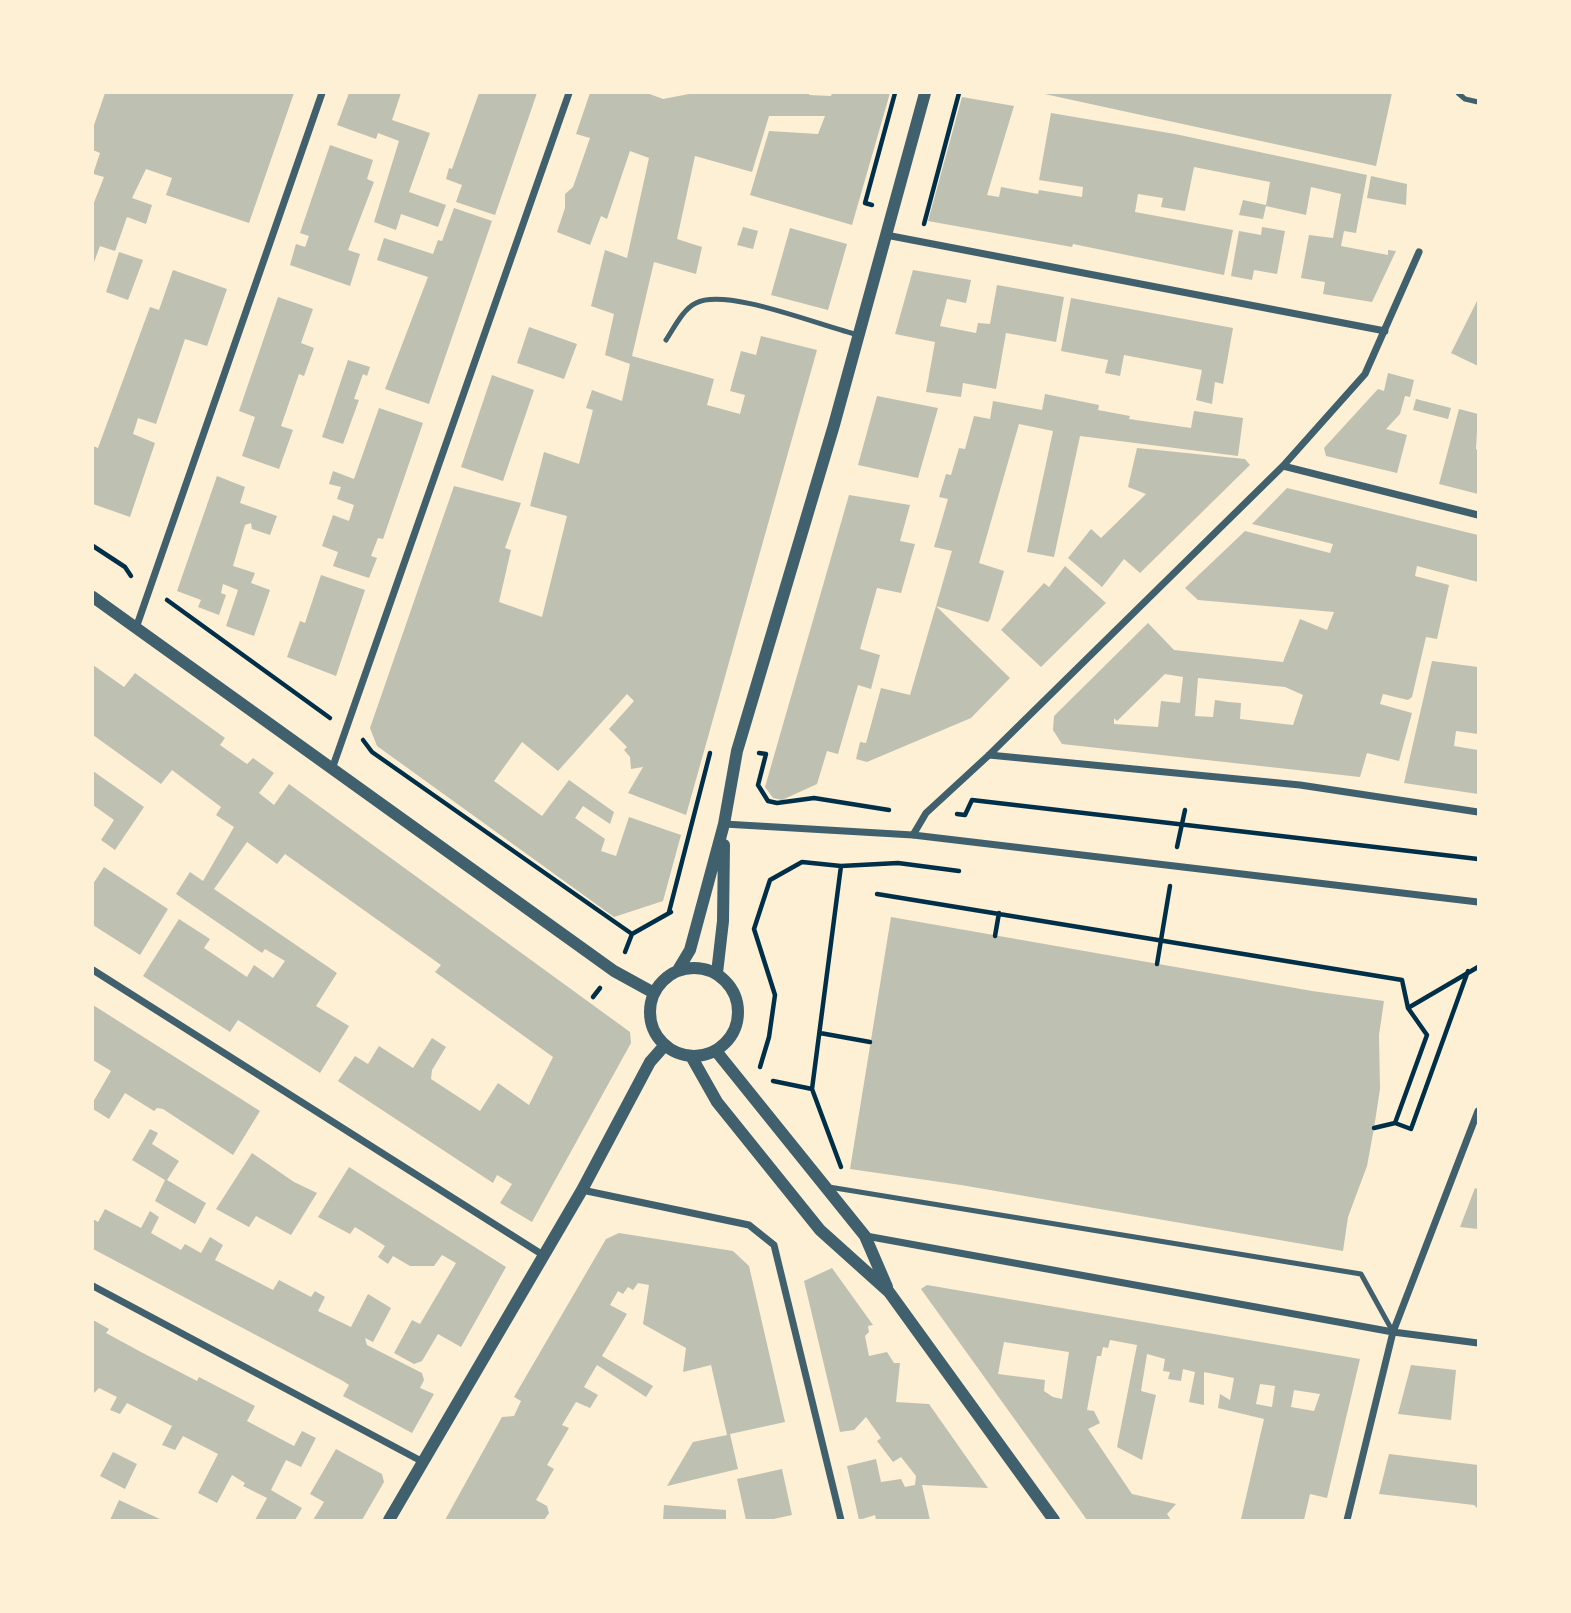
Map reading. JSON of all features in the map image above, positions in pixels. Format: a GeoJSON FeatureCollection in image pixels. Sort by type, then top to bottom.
{"type":"FeatureCollection","features":[{"type":"Feature","properties":{"kind":"street"},"geometry":{"type":"LineString","coordinates":[[136,628],[322,93]]}},
{"type":"Feature","properties":{"kind":"street"},"geometry":{"type":"LineString","coordinates":[[332,769],[569,93]]}},
{"type":"Feature","properties":{"kind":"street"},"geometry":{"type":"LineString","coordinates":[[678,970],[690,950],[724,824],[737,751],[859,335],[925,93]]}},
{"type":"Feature","properties":{"kind":"street"},"geometry":{"type":"LineString","coordinates":[[886,235],[1385,331]]}},
{"type":"Feature","properties":{"kind":"street"},"geometry":{"type":"LineString","coordinates":[[913,835],[926,813],[989,755],[1283,466],[1365,374],[1419,252]]}},
{"type":"Feature","properties":{"kind":"street"},"geometry":{"type":"LineString","coordinates":[[1283,466],[1478,515]]}},
{"type":"Feature","properties":{"kind":"street"},"geometry":{"type":"LineString","coordinates":[[93,597],[614,971],[654,993]]}},
{"type":"Feature","properties":{"kind":"street"},"geometry":{"type":"LineString","coordinates":[[989,755],[1300,785],[1478,812]]}},
{"type":"Feature","properties":{"kind":"street"},"geometry":{"type":"LineString","coordinates":[[724,824],[913,835],[1478,902]]}},
{"type":"Feature","properties":{"kind":"street"},"geometry":{"type":"LineString","coordinates":[[717,974],[723,921],[724,824]]}},
{"type":"Feature","properties":{"kind":"street"},"geometry":{"type":"LineString","coordinates":[[698,967],[717,974],[734,990],[739,1009],[733,1034],[716,1051],[691,1056],[664,1045],[650,1021],[654,993],[664,979],[678,970],[698,967]]}},
{"type":"Feature","properties":{"kind":"street"},"geometry":{"type":"LineString","coordinates":[[93,970],[543,1255]]}},
{"type":"Feature","properties":{"kind":"street"},"geometry":{"type":"LineString","coordinates":[[389,1520],[582,1190],[650,1062],[664,1045]]}},
{"type":"Feature","properties":{"kind":"street"},"geometry":{"type":"LineString","coordinates":[[716,1051],[865,1236],[890,1292],[1054,1520]]}},
{"type":"Feature","properties":{"kind":"street"},"geometry":{"type":"LineString","coordinates":[[691,1056],[717,1102],[820,1230],[890,1292]]}},
{"type":"Feature","properties":{"kind":"street"},"geometry":{"type":"LineString","coordinates":[[1347,1520],[1393,1332],[1478,1111]]}},
{"type":"Feature","properties":{"kind":"street"},"geometry":{"type":"LineString","coordinates":[[582,1190],[749,1224],[774,1245],[841,1520]]}},
{"type":"Feature","properties":{"kind":"street"},"geometry":{"type":"LineString","coordinates":[[865,1236],[1393,1332],[1478,1343]]}},
{"type":"Feature","properties":{"kind":"street"},"geometry":{"type":"LineString","coordinates":[[93,1286],[423,1462]]}},
{"type":"Feature","properties":{"kind":"lane"},"geometry":{"type":"LineString","coordinates":[[1458,93],[1465,99],[1478,102]]}},
{"type":"Feature","properties":{"kind":"lane"},"geometry":{"type":"LineString","coordinates":[[666,340],[678,320],[695,303],[712,299],[740,300],[859,335]]}},
{"type":"Feature","properties":{"kind":"lane"},"geometry":{"type":"LineString","coordinates":[[826,1186],[1361,1275],[1393,1332]]}},
{"type":"Feature","properties":{"kind":"path"},"geometry":{"type":"LineString","coordinates":[[919,242],[959,93]]}},
{"type":"Feature","properties":{"kind":"path"},"geometry":{"type":"LineString","coordinates":[[777,803],[814,798],[903,813],[965,815],[972,800],[1478,859]]}},
{"type":"Feature","properties":{"kind":"path"},"geometry":{"type":"LineString","coordinates":[[1180,833],[1185,810]]}},
{"type":"Feature","properties":{"kind":"path"},"geometry":{"type":"LineString","coordinates":[[812,1089],[776,1084],[758,1066],[769,1037],[775,995],[754,929],[770,880],[802,862],[841,866],[898,863],[958,871]]}},
{"type":"Feature","properties":{"kind":"path"},"geometry":{"type":"LineString","coordinates":[[841,866],[812,1089],[843,1172]]}},
{"type":"Feature","properties":{"kind":"path"},"geometry":{"type":"LineString","coordinates":[[877,894],[1402,980],[1408,1008],[1427,1035],[1395,1123]]}},
{"type":"Feature","properties":{"kind":"path"},"geometry":{"type":"LineString","coordinates":[[626,950],[632,934],[669,912]]}},
{"type":"Feature","properties":{"kind":"path"},"geometry":{"type":"LineString","coordinates":[[995,936],[999,913]]}},
{"type":"Feature","properties":{"kind":"path"},"geometry":{"type":"LineString","coordinates":[[1157,964],[1162,924]]}},
{"type":"Feature","properties":{"kind":"path"},"geometry":{"type":"LineString","coordinates":[[1408,1008],[1478,967]]}},
{"type":"Feature","properties":{"kind":"path"},"geometry":{"type":"LineString","coordinates":[[1374,1128],[1395,1123],[1411,1129],[1468,971]]}},
{"type":"Feature","properties":{"kind":"path"},"geometry":{"type":"LineString","coordinates":[[820,1032],[870,1042]]}},
{"type":"Feature","properties":{"kind":"building"},"geometry":{"type":"Polygon","coordinates":[[[105,93],[294,93],[249,223],[166,195],[172,178],[146,169],[132,198],[152,205],[146,224],[127,217],[115,251],[100,246],[93,265],[93,205],[104,177],[93,174],[100,153],[93,150],[93,128],[105,93]]]}},
{"type":"Feature","properties":{"kind":"building"},"geometry":{"type":"Polygon","coordinates":[[[349,93],[401,93],[392,120],[430,133],[409,192],[446,205],[438,227],[401,214],[396,230],[374,222],[399,141],[378,133],[376,139],[337,125],[349,93]]]}},
{"type":"Feature","properties":{"kind":"building"},"geometry":{"type":"Polygon","coordinates":[[[479,93],[537,93],[495,215],[456,202],[462,185],[446,179],[479,93]]]}},
{"type":"Feature","properties":{"kind":"building"},"geometry":{"type":"Polygon","coordinates":[[[590,93],[647,93],[663,99],[694,93],[810,93],[809,95],[831,96],[832,93],[890,93],[852,225],[750,195],[769,131],[818,134],[825,116],[769,116],[752,172],[695,156],[677,239],[702,247],[696,274],[654,262],[632,356],[714,379],[707,405],[740,414],[745,395],[730,391],[741,351],[756,355],[761,336],[817,350],[686,815],[628,793],[643,767],[631,769],[630,757],[624,750],[627,747],[609,729],[634,701],[627,694],[558,771],[522,742],[494,781],[542,816],[569,780],[614,812],[610,824],[583,806],[575,818],[605,839],[601,851],[616,856],[629,817],[681,835],[663,901],[614,917],[377,746],[370,728],[454,486],[521,503],[505,548],[511,550],[499,602],[542,617],[567,516],[530,506],[544,452],[579,464],[593,410],[586,408],[592,390],[622,401],[630,364],[605,355],[614,314],[591,306],[605,250],[627,258],[649,158],[630,151],[607,219],[601,216],[590,245],[557,232],[565,208],[565,194],[573,187],[590,138],[576,134],[590,93]]]}},
{"type":"Feature","properties":{"kind":"building"},"geometry":{"type":"Polygon","coordinates":[[[1040,93],[1392,93],[1376,166],[1040,93]]]}},
{"type":"Feature","properties":{"kind":"building"},"geometry":{"type":"Polygon","coordinates":[[[962,97],[1014,106],[987,195],[999,197],[1001,187],[1038,194],[1039,190],[1082,197],[1083,187],[1039,180],[1051,113],[1175,134],[1367,175],[1356,233],[1344,231],[1341,246],[1388,255],[1388,250],[1396,251],[1372,302],[1323,294],[1325,282],[1301,278],[1309,235],[1333,238],[1341,194],[1311,187],[1306,215],[1266,206],[1263,219],[1239,215],[1243,200],[1266,205],[1270,182],[1194,167],[1185,211],[1161,207],[1163,198],[1138,194],[1135,212],[1233,230],[1224,275],[1073,244],[1072,247],[928,221],[962,97]]]}},
{"type":"Feature","properties":{"kind":"building"},"geometry":{"type":"Polygon","coordinates":[[[330,145],[373,160],[367,179],[374,182],[348,250],[360,254],[350,286],[290,265],[296,244],[305,247],[309,236],[300,233],[330,145]]]}},
{"type":"Feature","properties":{"kind":"building"},"geometry":{"type":"Polygon","coordinates":[[[1371,176],[1407,184],[1406,205],[1367,198],[1371,176]]]}},
{"type":"Feature","properties":{"kind":"building"},"geometry":{"type":"Polygon","coordinates":[[[454,208],[492,221],[429,404],[385,389],[428,277],[377,260],[384,238],[433,254],[438,240],[442,241],[454,208]]]}},
{"type":"Feature","properties":{"kind":"building"},"geometry":{"type":"Polygon","coordinates":[[[743,227],[758,231],[753,249],[737,245],[743,227]]]}},
{"type":"Feature","properties":{"kind":"building"},"geometry":{"type":"Polygon","coordinates":[[[1262,227],[1285,231],[1277,274],[1254,270],[1252,280],[1231,276],[1239,231],[1261,235],[1262,227]]]}},
{"type":"Feature","properties":{"kind":"building"},"geometry":{"type":"Polygon","coordinates":[[[790,228],[847,244],[828,310],[771,295],[790,228]]]}},
{"type":"Feature","properties":{"kind":"building"},"geometry":{"type":"Polygon","coordinates":[[[119,252],[143,260],[128,300],[106,292],[119,252]]]}},
{"type":"Feature","properties":{"kind":"building"},"geometry":{"type":"Polygon","coordinates":[[[173,270],[227,289],[207,346],[185,339],[156,424],[138,418],[133,434],[155,443],[130,517],[93,504],[93,446],[98,448],[150,307],[159,310],[173,270]]]}},
{"type":"Feature","properties":{"kind":"building"},"geometry":{"type":"Polygon","coordinates":[[[913,270],[971,280],[966,303],[947,299],[940,326],[976,333],[978,323],[990,324],[997,285],[1064,297],[1056,342],[1006,333],[996,389],[963,383],[961,397],[926,392],[935,342],[895,334],[913,270]]]}},
{"type":"Feature","properties":{"kind":"building"},"geometry":{"type":"Polygon","coordinates":[[[278,297],[313,309],[301,343],[314,348],[304,376],[299,374],[281,426],[293,430],[279,469],[242,456],[255,417],[239,411],[278,297]]]}},
{"type":"Feature","properties":{"kind":"building"},"geometry":{"type":"Polygon","coordinates":[[[1071,298],[1233,328],[1223,384],[1215,382],[1212,404],[1196,400],[1202,370],[1124,355],[1120,376],[1105,373],[1108,360],[1061,351],[1071,298]]]}},
{"type":"Feature","properties":{"kind":"building"},"geometry":{"type":"Polygon","coordinates":[[[1478,299],[1478,366],[1451,353],[1478,299]]]}},
{"type":"Feature","properties":{"kind":"building"},"geometry":{"type":"Polygon","coordinates":[[[529,327],[577,344],[564,379],[517,363],[529,327]]]}},
{"type":"Feature","properties":{"kind":"building"},"geometry":{"type":"Polygon","coordinates":[[[348,360],[370,367],[367,376],[363,374],[354,399],[359,400],[343,444],[322,437],[348,360]]]}},
{"type":"Feature","properties":{"kind":"building"},"geometry":{"type":"Polygon","coordinates":[[[1388,373],[1414,380],[1410,397],[1405,396],[1400,414],[1386,429],[1407,435],[1397,473],[1326,456],[1324,448],[1378,389],[1384,391],[1388,373]]]}},
{"type":"Feature","properties":{"kind":"building"},"geometry":{"type":"Polygon","coordinates":[[[492,375],[534,390],[503,481],[461,467],[492,375]]]}},
{"type":"Feature","properties":{"kind":"building"},"geometry":{"type":"Polygon","coordinates":[[[1045,394],[1099,405],[1098,410],[1130,416],[1129,419],[1191,428],[1194,411],[1243,418],[1238,456],[1080,436],[1054,557],[1027,552],[1053,431],[1019,424],[979,563],[1004,571],[990,619],[988,622],[936,606],[952,551],[934,547],[948,499],[939,497],[946,474],[951,475],[959,448],[965,449],[974,416],[990,419],[993,401],[1042,410],[1045,394]]]}},
{"type":"Feature","properties":{"kind":"building"},"geometry":{"type":"Polygon","coordinates":[[[877,396],[938,408],[918,478],[858,465],[877,396]]]}},
{"type":"Feature","properties":{"kind":"building"},"geometry":{"type":"Polygon","coordinates":[[[1416,399],[1451,408],[1448,419],[1413,410],[1416,399]]]}},
{"type":"Feature","properties":{"kind":"building"},"geometry":{"type":"Polygon","coordinates":[[[379,408],[423,423],[383,539],[378,538],[371,556],[377,558],[369,578],[333,566],[338,552],[322,546],[333,515],[349,521],[354,505],[337,499],[341,487],[329,484],[333,471],[354,479],[379,408]]]}},
{"type":"Feature","properties":{"kind":"building"},"geometry":{"type":"Polygon","coordinates":[[[1459,409],[1478,414],[1478,494],[1439,484],[1459,409]]]}},
{"type":"Feature","properties":{"kind":"building"},"geometry":{"type":"Polygon","coordinates":[[[1137,448],[1245,459],[1250,465],[1140,573],[1124,559],[1102,587],[1068,558],[1091,529],[1101,538],[1146,494],[1128,487],[1137,448]]]}},
{"type":"Feature","properties":{"kind":"building"},"geometry":{"type":"Polygon","coordinates":[[[217,476],[245,487],[240,503],[277,516],[270,535],[252,529],[251,523],[245,525],[233,566],[255,573],[251,583],[270,590],[254,636],[226,626],[238,590],[223,584],[221,593],[226,595],[219,615],[198,607],[201,600],[177,591],[217,476]]]}},
{"type":"Feature","properties":{"kind":"building"},"geometry":{"type":"Polygon","coordinates":[[[1287,488],[1478,535],[1478,582],[1417,566],[1415,576],[1449,585],[1437,639],[1426,637],[1412,697],[1408,700],[1383,694],[1380,704],[1412,713],[1399,761],[1367,753],[1360,777],[1062,744],[1053,730],[1054,716],[1148,623],[1174,650],[1283,662],[1300,619],[1327,630],[1334,612],[1198,600],[1185,588],[1245,531],[1330,553],[1333,544],[1252,524],[1287,488]],[[1165,674],[1117,721],[1114,718],[1114,724],[1158,727],[1161,701],[1180,703],[1183,677],[1165,674]],[[1198,678],[1195,716],[1213,717],[1215,700],[1241,703],[1240,719],[1293,725],[1303,695],[1285,687],[1198,678]]]}},
{"type":"Feature","properties":{"kind":"building"},"geometry":{"type":"Polygon","coordinates":[[[849,495],[910,505],[900,541],[915,544],[901,593],[877,588],[860,649],[880,655],[871,689],[858,685],[838,754],[827,751],[817,784],[782,800],[773,798],[765,787],[849,495]]]}},
{"type":"Feature","properties":{"kind":"building"},"geometry":{"type":"Polygon","coordinates":[[[1065,566],[1106,603],[1041,667],[1001,630],[1044,583],[1049,587],[1065,566]]]}},
{"type":"Feature","properties":{"kind":"building"},"geometry":{"type":"Polygon","coordinates":[[[321,575],[365,590],[336,676],[287,657],[300,621],[305,623],[321,575]]]}},
{"type":"Feature","properties":{"kind":"building"},"geometry":{"type":"Polygon","coordinates":[[[936,606],[1010,678],[971,718],[867,762],[856,759],[860,742],[866,743],[881,688],[910,695],[936,606]]]}},
{"type":"Feature","properties":{"kind":"building"},"geometry":{"type":"Polygon","coordinates":[[[1432,661],[1478,667],[1478,734],[1456,731],[1454,746],[1478,750],[1478,794],[1404,783],[1432,661]]]}},
{"type":"Feature","properties":{"kind":"building"},"geometry":{"type":"Polygon","coordinates":[[[93,665],[124,687],[135,673],[225,738],[220,745],[247,764],[253,758],[274,773],[259,793],[274,805],[289,784],[630,1032],[631,1043],[532,1222],[500,1203],[512,1184],[497,1175],[493,1183],[338,1081],[355,1056],[368,1064],[379,1046],[413,1068],[432,1038],[446,1047],[432,1070],[431,1079],[480,1111],[498,1083],[529,1105],[553,1057],[435,972],[441,965],[285,854],[277,864],[247,842],[214,889],[337,973],[316,1006],[349,1026],[320,1073],[238,1020],[230,1032],[143,976],[179,919],[210,939],[204,948],[247,977],[254,965],[273,978],[285,961],[265,949],[262,953],[176,894],[190,872],[203,881],[234,827],[216,815],[221,807],[172,770],[161,784],[93,735],[93,665]]]}},
{"type":"Feature","properties":{"kind":"building"},"geometry":{"type":"Polygon","coordinates":[[[93,771],[144,807],[115,850],[101,840],[114,820],[93,805],[93,771]]]}},
{"type":"Feature","properties":{"kind":"building"},"geometry":{"type":"Polygon","coordinates":[[[104,867],[168,909],[140,955],[93,925],[93,884],[104,867]]]}},
{"type":"Feature","properties":{"kind":"building"},"geometry":{"type":"Polygon","coordinates":[[[891,917],[1312,991],[1384,1001],[1379,1035],[1380,1089],[1374,1128],[1367,1166],[1348,1217],[1343,1251],[961,1185],[850,1169],[891,917]]]}},
{"type":"Feature","properties":{"kind":"building"},"geometry":{"type":"Polygon","coordinates":[[[93,1005],[260,1111],[233,1155],[163,1109],[157,1108],[154,1111],[125,1093],[109,1119],[93,1109],[93,1102],[111,1071],[93,1060],[93,1005]]]}},
{"type":"Feature","properties":{"kind":"building"},"geometry":{"type":"Polygon","coordinates":[[[150,1129],[158,1133],[152,1144],[179,1161],[167,1180],[206,1203],[195,1224],[155,1201],[165,1180],[132,1160],[150,1129]]]}},
{"type":"Feature","properties":{"kind":"building"},"geometry":{"type":"Polygon","coordinates":[[[252,1153],[294,1182],[317,1193],[291,1235],[256,1216],[249,1227],[216,1209],[252,1153]]]}},
{"type":"Feature","properties":{"kind":"building"},"geometry":{"type":"Polygon","coordinates":[[[349,1167],[506,1267],[461,1347],[438,1334],[422,1361],[414,1364],[394,1353],[412,1320],[420,1324],[456,1263],[442,1255],[434,1266],[410,1266],[393,1256],[388,1264],[378,1257],[385,1246],[355,1227],[350,1234],[318,1217],[349,1167]]]}},
{"type":"Feature","properties":{"kind":"building"},"geometry":{"type":"Polygon","coordinates":[[[1475,1188],[1478,1189],[1478,1229],[1460,1227],[1475,1188]]]}},
{"type":"Feature","properties":{"kind":"building"},"geometry":{"type":"Polygon","coordinates":[[[105,1209],[141,1228],[150,1211],[159,1217],[151,1233],[181,1250],[185,1244],[201,1253],[210,1237],[223,1245],[215,1260],[273,1290],[279,1280],[311,1297],[315,1291],[325,1297],[318,1311],[351,1327],[368,1294],[391,1308],[373,1342],[365,1338],[367,1345],[422,1373],[424,1380],[420,1388],[434,1394],[412,1433],[343,1396],[349,1385],[343,1381],[93,1249],[93,1219],[98,1222],[105,1209]]]}},
{"type":"Feature","properties":{"kind":"building"},"geometry":{"type":"Polygon","coordinates":[[[619,1233],[733,1251],[749,1266],[785,1422],[730,1434],[738,1469],[667,1486],[693,1442],[727,1435],[711,1365],[683,1372],[686,1348],[643,1324],[649,1285],[638,1283],[633,1290],[628,1287],[623,1294],[618,1291],[610,1305],[627,1314],[602,1356],[653,1386],[646,1397],[597,1365],[584,1387],[598,1395],[590,1408],[576,1402],[562,1425],[569,1428],[547,1465],[554,1469],[536,1500],[547,1506],[549,1513],[544,1520],[445,1520],[502,1417],[514,1416],[521,1401],[514,1397],[606,1239],[619,1233]]]}},
{"type":"Feature","properties":{"kind":"building"},"geometry":{"type":"Polygon","coordinates":[[[832,1268],[873,1325],[868,1326],[869,1332],[865,1336],[869,1356],[887,1352],[894,1363],[900,1363],[896,1402],[929,1404],[988,1488],[922,1485],[930,1520],[876,1520],[875,1515],[859,1520],[847,1466],[876,1459],[881,1482],[901,1479],[905,1487],[915,1485],[916,1476],[901,1457],[893,1462],[877,1441],[881,1438],[866,1417],[854,1430],[840,1432],[804,1281],[832,1268]]]}},
{"type":"Feature","properties":{"kind":"building"},"geometry":{"type":"Polygon","coordinates":[[[927,1285],[1360,1359],[1327,1498],[1310,1494],[1304,1520],[1241,1519],[1264,1419],[1218,1408],[1220,1394],[1230,1400],[1234,1378],[1204,1372],[1204,1405],[1189,1402],[1195,1372],[1183,1369],[1181,1381],[1168,1379],[1170,1372],[1163,1371],[1165,1359],[1147,1354],[1141,1391],[1156,1395],[1142,1460],[1117,1447],[1137,1345],[1110,1340],[1108,1348],[1103,1347],[1101,1356],[1097,1356],[1087,1410],[1094,1411],[1100,1423],[1088,1429],[1132,1494],[1176,1504],[1167,1514],[1171,1520],[1087,1520],[921,1289],[927,1285]],[[1004,1342],[998,1374],[1045,1380],[1044,1391],[1062,1399],[1069,1352],[1004,1342]],[[1260,1384],[1256,1404],[1272,1407],[1275,1386],[1260,1384]],[[1294,1390],[1291,1407],[1314,1411],[1320,1394],[1294,1390]]]}},
{"type":"Feature","properties":{"kind":"building"},"geometry":{"type":"Polygon","coordinates":[[[93,1320],[109,1329],[106,1333],[141,1352],[197,1381],[199,1377],[255,1406],[247,1421],[294,1446],[302,1431],[316,1438],[301,1467],[286,1460],[271,1490],[302,1508],[295,1520],[255,1520],[267,1498],[243,1486],[245,1483],[232,1475],[217,1503],[198,1493],[218,1454],[183,1436],[175,1450],[162,1445],[172,1426],[127,1403],[120,1414],[110,1410],[117,1397],[99,1388],[93,1394],[93,1320]]]}},
{"type":"Feature","properties":{"kind":"building"},"geometry":{"type":"Polygon","coordinates":[[[1411,1365],[1456,1370],[1451,1420],[1398,1414],[1411,1365]]]}},
{"type":"Feature","properties":{"kind":"building"},"geometry":{"type":"Polygon","coordinates":[[[336,1449],[382,1474],[384,1482],[362,1520],[313,1520],[324,1502],[310,1494],[336,1449]]]}},
{"type":"Feature","properties":{"kind":"building"},"geometry":{"type":"Polygon","coordinates":[[[113,1452],[137,1464],[125,1489],[100,1476],[113,1452]]]}},
{"type":"Feature","properties":{"kind":"building"},"geometry":{"type":"Polygon","coordinates":[[[1389,1454],[1478,1465],[1478,1509],[1474,1505],[1379,1494],[1389,1454]]]}},
{"type":"Feature","properties":{"kind":"building"},"geometry":{"type":"Polygon","coordinates":[[[782,1469],[792,1515],[769,1520],[746,1520],[737,1479],[782,1469]]]}},
{"type":"Feature","properties":{"kind":"building"},"geometry":{"type":"Polygon","coordinates":[[[119,1500],[162,1520],[110,1520],[119,1500]]]}},
{"type":"Feature","properties":{"kind":"building"},"geometry":{"type":"Polygon","coordinates":[[[664,1505],[726,1510],[726,1520],[663,1520],[664,1505]]]}}]}
